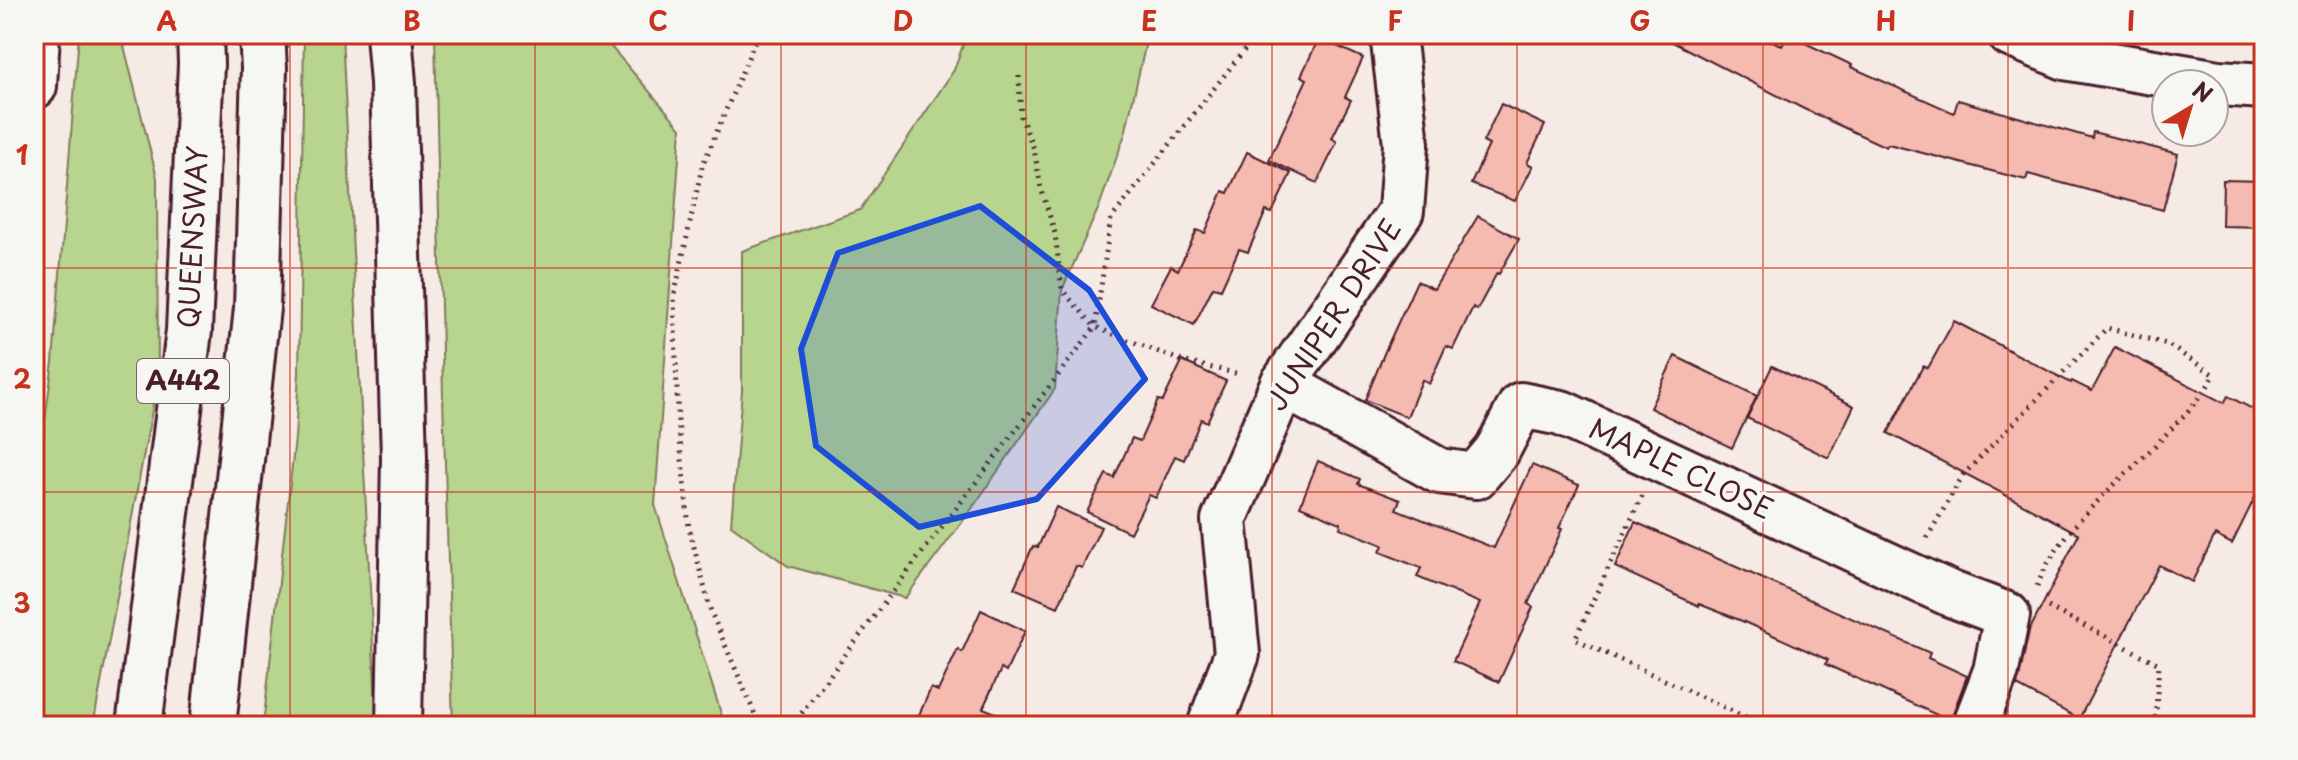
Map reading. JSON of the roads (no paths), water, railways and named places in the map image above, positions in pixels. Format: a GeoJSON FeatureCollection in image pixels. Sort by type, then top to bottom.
{"type":"FeatureCollection","features":[{"type":"Feature","properties":{"kind":"main road"},"geometry":{"type":"LineString","coordinates":[[34,86],[37,34]]}},
{"type":"Feature","properties":{"kind":"main road","name":"QUEENSWAY"},"geometry":{"type":"LineString","coordinates":[[139,726],[189,331],[200,34]]}},
{"type":"Feature","properties":{"kind":"main road","name":"A442"},"geometry":{"type":"LineString","coordinates":[[213,726],[257,308],[264,68],[262,34]]}},
{"type":"Feature","properties":{"kind":"main road"},"geometry":{"type":"LineString","coordinates":[[389,34],[404,458],[399,726]]}},
{"type":"Feature","properties":{"kind":"main road","name":"JUNIPER DRIVE"},"geometry":{"type":"LineString","coordinates":[[1210,726],[1237,654],[1224,520],[1283,384],[1401,211],[1406,144],[1393,34]]}},
{"type":"Feature","properties":{"kind":"main road"},"geometry":{"type":"LineString","coordinates":[[2010,34],[2065,57],[2218,83],[2264,86]]}},
{"type":"Feature","properties":{"kind":"main road","name":"MAPLE CLOSE"},"geometry":{"type":"LineString","coordinates":[[1283,384],[1439,471],[1476,476],[1497,451],[1521,405],[1561,413],[1951,594],[2020,607],[1975,726]]}}]}
